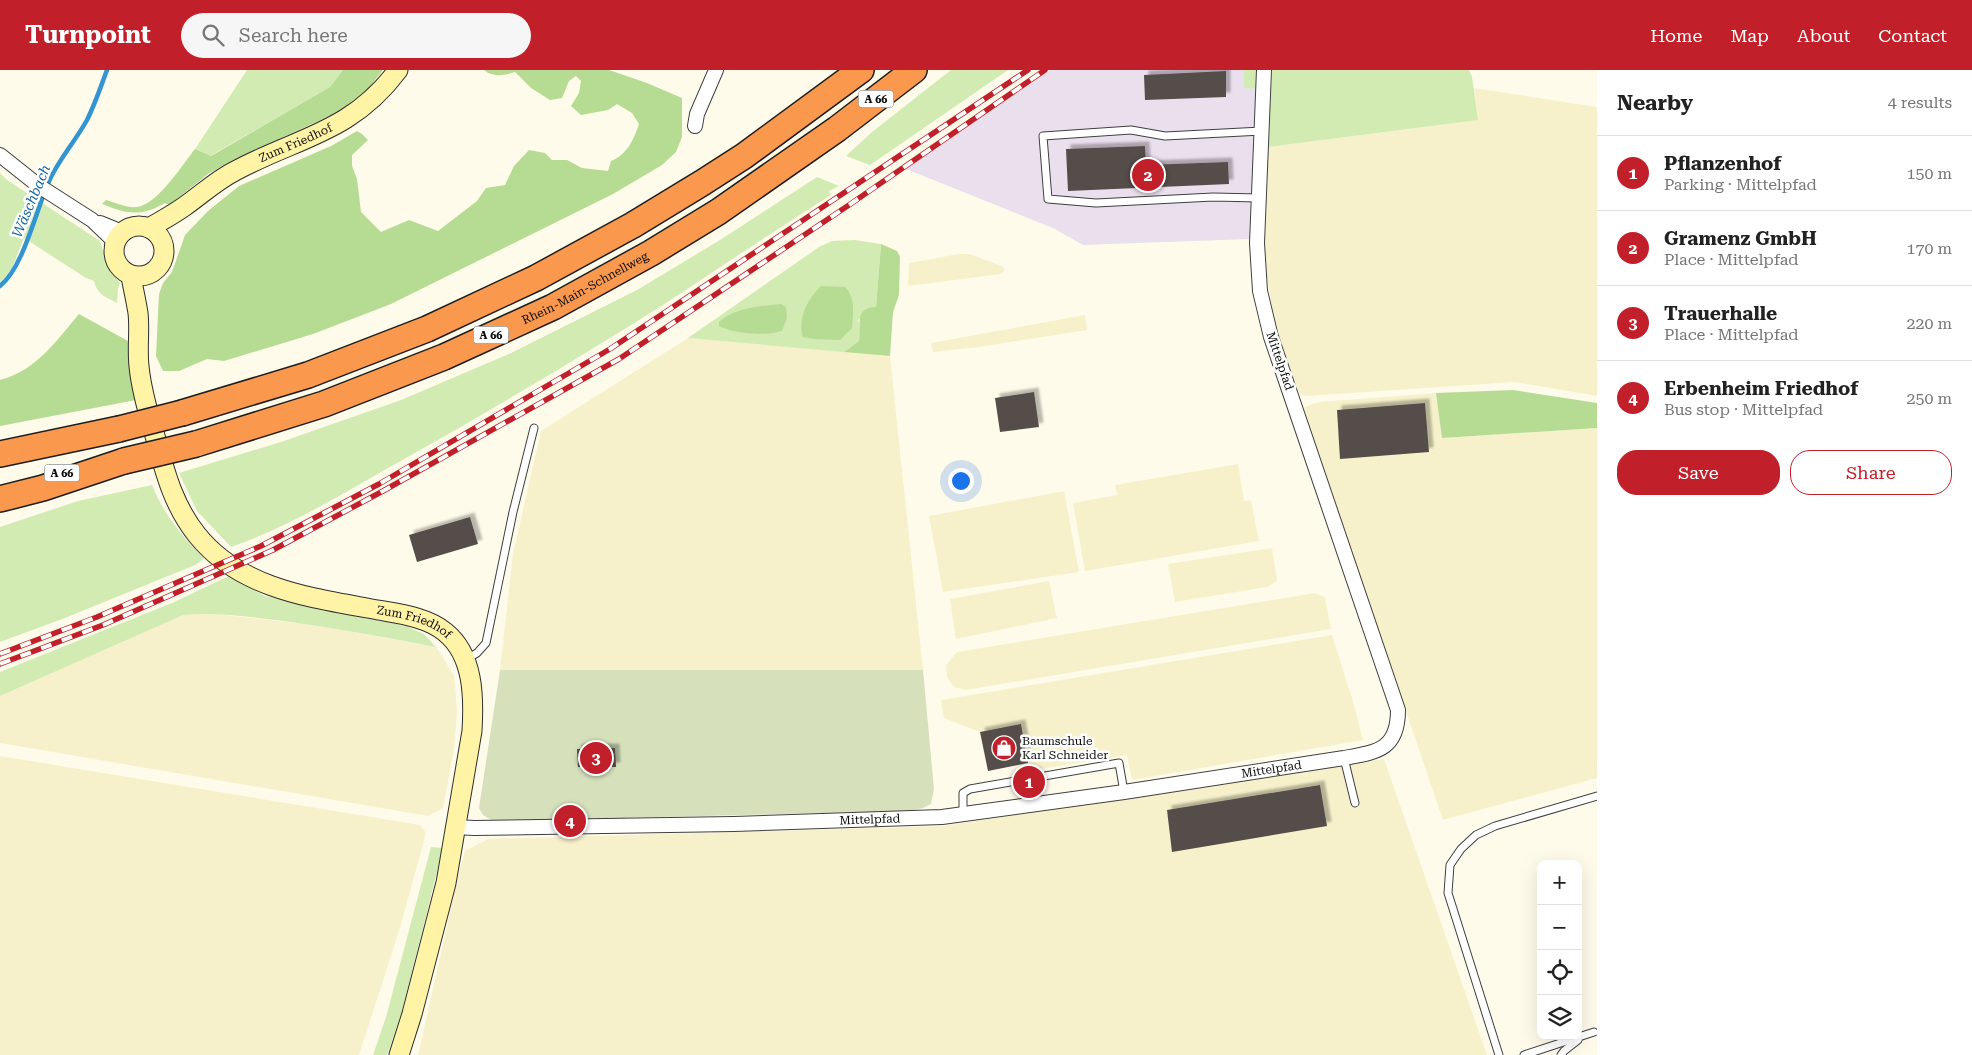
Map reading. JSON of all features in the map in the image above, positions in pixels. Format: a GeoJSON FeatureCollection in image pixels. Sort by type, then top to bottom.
{"type":"FeatureCollection","features":[{"type":"Feature","properties":{"kind":"highway","name":"A 66"},"geometry":{"type":"LineString","coordinates":[[0,454],[119,429],[182,413],[299,378],[426,329],[536,278],[633,225],[744,156],[861,70]]}},
{"type":"Feature","properties":{"kind":"highway","name":"Rhein-Main-Schnellweg"},"geometry":{"type":"LineString","coordinates":[[124,461],[196,444],[324,404],[444,358],[553,306],[651,253],[765,180],[914,70]]}},
{"type":"Feature","properties":{"kind":"highway","name":"A 66"},"geometry":{"type":"LineString","coordinates":[[0,484],[124,461]]}},
{"type":"Feature","properties":{"kind":"highway"},"geometry":{"type":"LineString","coordinates":[[0,499],[43,488],[124,461]]}},
{"type":"Feature","properties":{"kind":"street","name":"Zum Friedhof"},"geometry":{"type":"LineString","coordinates":[[156,234],[185,206],[232,172],[314,136],[349,118],[378,94],[398,70]]}},
{"type":"Feature","properties":{"kind":"street"},"geometry":{"type":"LineString","coordinates":[[696,120],[716,70]]}},
{"type":"Feature","properties":{"kind":"street","name":"Mittelpfad"},"geometry":{"type":"LineString","coordinates":[[456,827],[734,824],[942,817],[1124,792],[1344,758],[1372,753],[1386,745],[1398,725],[1398,710],[1271,337],[1260,291],[1257,242],[1264,70]]}},
{"type":"Feature","properties":{"kind":"street"},"geometry":{"type":"LineString","coordinates":[[0,156],[52,195],[118,237]]}},
{"type":"Feature","properties":{"kind":"street"},"geometry":{"type":"LineString","coordinates":[[135,226],[156,234],[164,252],[161,264],[157,269],[139,276],[121,270],[115,260],[118,237],[135,226]]}},
{"type":"Feature","properties":{"kind":"street","name":"Zum Friedhof"},"geometry":{"type":"LineString","coordinates":[[139,276],[140,376],[161,463],[180,510],[204,542],[218,556],[238,570],[275,588],[426,621],[445,632],[456,643],[465,661],[472,691],[472,731],[456,827],[444,893],[412,1014],[398,1055]]}},
{"type":"Feature","properties":{"kind":"lane"},"geometry":{"type":"LineString","coordinates":[[1258,198],[1213,197],[1096,202],[1048,199],[1043,136],[1131,130],[1165,136],[1262,131]]}},
{"type":"Feature","properties":{"kind":"lane"},"geometry":{"type":"LineString","coordinates":[[465,661],[477,653],[486,643],[513,512],[534,428]]}},
{"type":"Feature","properties":{"kind":"lane"},"geometry":{"type":"LineString","coordinates":[[1344,758],[1354,803]]}},
{"type":"Feature","properties":{"kind":"lane"},"geometry":{"type":"LineString","coordinates":[[963,815],[963,794],[970,789],[1119,763],[1124,792]]}},
{"type":"Feature","properties":{"kind":"lane"},"geometry":{"type":"LineString","coordinates":[[1500,1055],[1448,894],[1450,865],[1461,849],[1476,835],[1495,826],[1597,796]]}},
{"type":"Feature","properties":{"kind":"lane"},"geometry":{"type":"LineString","coordinates":[[1524,1055],[1596,1032]]}},
{"type":"Feature","properties":{"kind":"lane"},"geometry":{"type":"LineString","coordinates":[[1561,1055],[1564,1050],[1578,1040],[1596,1032]]}},
{"type":"Feature","properties":{"kind":"shaded area"},"geometry":{"type":"Polygon","coordinates":[[[1050,70],[1244,70],[1244,87],[1257,89],[1249,239],[1083,245],[1055,229],[906,169],[1050,70]]]}},
{"type":"Feature","properties":{"kind":"shaded area"},"geometry":{"type":"Polygon","coordinates":[[[1474,88],[1597,107],[1597,396],[1515,382],[1306,396],[1300,394],[1280,342],[1267,276],[1265,249],[1268,147],[1478,120],[1474,88]]]}},
{"type":"Feature","properties":{"kind":"shaded area"},"geometry":{"type":"Polygon","coordinates":[[[959,254],[970,254],[1004,267],[1004,271],[1001,274],[908,286],[909,263],[959,254]]]}},
{"type":"Feature","properties":{"kind":"shaded area"},"geometry":{"type":"Polygon","coordinates":[[[1085,315],[1087,330],[979,347],[933,352],[931,343],[1085,315]]]}},
{"type":"Feature","properties":{"kind":"shaded area"},"geometry":{"type":"Polygon","coordinates":[[[688,338],[890,356],[923,670],[500,670],[513,554],[541,431],[688,338]]]}},
{"type":"Feature","properties":{"kind":"shaded area"},"geometry":{"type":"Polygon","coordinates":[[[1436,393],[1442,438],[1597,428],[1597,778],[1443,820],[1304,412],[1305,407],[1319,402],[1436,393]]]}},
{"type":"Feature","properties":{"kind":"shaded area"},"geometry":{"type":"Polygon","coordinates":[[[1238,464],[1244,501],[1251,500],[1259,541],[1085,571],[1073,503],[1117,495],[1115,485],[1238,464]]]}},
{"type":"Feature","properties":{"kind":"shaded area"},"geometry":{"type":"Polygon","coordinates":[[[1064,491],[1079,572],[943,592],[929,516],[1064,491]]]}},
{"type":"Feature","properties":{"kind":"shaded area"},"geometry":{"type":"Polygon","coordinates":[[[1272,548],[1277,581],[1267,587],[1175,602],[1168,564],[1272,548]]]}},
{"type":"Feature","properties":{"kind":"shaded area"},"geometry":{"type":"Polygon","coordinates":[[[1049,581],[1057,618],[956,639],[950,599],[1049,581]]]}},
{"type":"Feature","properties":{"kind":"shaded area"},"geometry":{"type":"Polygon","coordinates":[[[1315,593],[1325,597],[1331,629],[966,690],[954,687],[947,677],[946,665],[957,652],[1315,593]]]}},
{"type":"Feature","properties":{"kind":"shaded area"},"geometry":{"type":"Polygon","coordinates":[[[208,613],[313,625],[436,647],[454,675],[457,711],[454,749],[443,808],[428,816],[0,743],[0,696],[183,615],[208,613]]]}},
{"type":"Feature","properties":{"kind":"shaded area"},"geometry":{"type":"Polygon","coordinates":[[[1332,635],[1363,740],[1132,780],[1127,755],[1041,769],[1028,763],[1021,724],[980,732],[944,718],[941,700],[1332,635]]]}},
{"type":"Feature","properties":{"kind":"shaded area"},"geometry":{"type":"Polygon","coordinates":[[[0,756],[420,825],[426,833],[400,928],[359,1055],[0,1055],[0,756]]]}},
{"type":"Feature","properties":{"kind":"shaded area"},"geometry":{"type":"Polygon","coordinates":[[[1384,759],[1487,1055],[418,1055],[465,851],[488,839],[943,826],[1384,759]]]}},
{"type":"Feature","properties":{"kind":"green space"},"geometry":{"type":"Polygon","coordinates":[[[247,70],[343,70],[330,87],[210,156],[195,149],[247,70]]]}},
{"type":"Feature","properties":{"kind":"green space"},"geometry":{"type":"Polygon","coordinates":[[[343,70],[383,70],[367,90],[338,112],[231,161],[208,174],[169,205],[165,203],[141,212],[127,212],[102,204],[106,200],[129,207],[145,205],[161,192],[195,149],[211,156],[330,87],[343,70]]]}},
{"type":"Feature","properties":{"kind":"green space"},"geometry":{"type":"Polygon","coordinates":[[[484,70],[609,70],[682,98],[682,137],[676,152],[662,165],[613,194],[391,304],[313,334],[224,361],[207,359],[179,371],[163,371],[156,356],[159,294],[163,283],[172,272],[185,235],[208,211],[239,186],[331,146],[357,131],[368,140],[352,155],[352,166],[357,179],[361,212],[381,232],[409,220],[438,231],[477,201],[486,188],[505,185],[514,166],[529,150],[545,153],[552,160],[567,160],[582,168],[608,171],[611,161],[626,151],[635,135],[639,124],[632,113],[617,104],[608,110],[581,115],[571,106],[579,93],[581,81],[576,76],[569,81],[562,98],[550,100],[531,88],[515,72],[495,75],[484,70]]]}},
{"type":"Feature","properties":{"kind":"green space"},"geometry":{"type":"Polygon","coordinates":[[[951,70],[1008,70],[870,165],[846,156],[872,132],[951,70]]]}},
{"type":"Feature","properties":{"kind":"green space"},"geometry":{"type":"Polygon","coordinates":[[[1244,70],[1258,70],[1257,89],[1244,88],[1244,70]]]}},
{"type":"Feature","properties":{"kind":"green space"},"geometry":{"type":"Polygon","coordinates":[[[1272,70],[1469,70],[1472,77],[1478,120],[1268,147],[1272,70]]]}},
{"type":"Feature","properties":{"kind":"green space"},"geometry":{"type":"Polygon","coordinates":[[[0,173],[7,180],[100,241],[107,264],[120,283],[117,303],[99,292],[94,281],[86,278],[24,238],[9,273],[0,282],[0,173]]]}},
{"type":"Feature","properties":{"kind":"green space"},"geometry":{"type":"Polygon","coordinates":[[[817,177],[839,186],[829,191],[831,195],[663,305],[568,364],[439,440],[298,518],[231,547],[197,511],[179,473],[284,441],[401,400],[511,353],[637,290],[720,240],[817,177]]]}},
{"type":"Feature","properties":{"kind":"green space"},"geometry":{"type":"Polygon","coordinates":[[[855,240],[881,244],[876,307],[858,320],[861,331],[859,341],[844,352],[688,338],[819,247],[832,241],[855,240]]]}},
{"type":"Feature","properties":{"kind":"green space"},"geometry":{"type":"Polygon","coordinates":[[[881,244],[897,251],[900,257],[899,295],[893,312],[890,356],[844,352],[859,341],[861,314],[869,308],[876,307],[881,244]]]}},
{"type":"Feature","properties":{"kind":"green space"},"geometry":{"type":"Polygon","coordinates":[[[821,286],[845,287],[851,296],[853,306],[852,328],[840,340],[803,337],[801,323],[805,309],[821,286]]]}},
{"type":"Feature","properties":{"kind":"green space"},"geometry":{"type":"Polygon","coordinates":[[[781,304],[786,307],[787,318],[782,331],[775,333],[750,333],[733,331],[719,326],[719,322],[725,317],[740,311],[781,304]]]}},
{"type":"Feature","properties":{"kind":"green space"},"geometry":{"type":"Polygon","coordinates":[[[79,314],[128,341],[130,370],[136,400],[0,426],[0,380],[25,369],[35,362],[53,345],[79,314]]]}},
{"type":"Feature","properties":{"kind":"green space"},"geometry":{"type":"Polygon","coordinates":[[[1513,390],[1597,403],[1597,428],[1442,438],[1436,393],[1513,390]]]}},
{"type":"Feature","properties":{"kind":"green space"},"geometry":{"type":"Polygon","coordinates":[[[152,485],[168,516],[204,559],[195,565],[65,618],[0,642],[0,527],[78,501],[152,485]]]}},
{"type":"Feature","properties":{"kind":"green space"},"geometry":{"type":"Polygon","coordinates":[[[229,576],[265,596],[406,626],[424,634],[436,647],[283,621],[221,615],[183,615],[0,696],[0,672],[172,603],[229,576]]]}},
{"type":"Feature","properties":{"kind":"green space"},"geometry":{"type":"Polygon","coordinates":[[[500,670],[923,670],[934,789],[931,804],[909,811],[493,821],[483,815],[479,808],[500,670]]]}},
{"type":"Feature","properties":{"kind":"green space"},"geometry":{"type":"Polygon","coordinates":[[[431,847],[443,848],[402,1011],[387,1055],[373,1055],[386,1017],[431,847]]]}},
{"type":"Feature","properties":{"kind":"building"},"geometry":{"type":"Polygon","coordinates":[[[1226,71],[1226,97],[1145,100],[1144,75],[1226,71]]]}},
{"type":"Feature","properties":{"kind":"building"},"geometry":{"type":"Polygon","coordinates":[[[1145,146],[1146,165],[1228,162],[1229,184],[1068,191],[1066,149],[1145,146]]]}},
{"type":"Feature","properties":{"kind":"building"},"geometry":{"type":"Polygon","coordinates":[[[1034,392],[1039,427],[1000,432],[995,398],[1034,392]]]}},
{"type":"Feature","properties":{"kind":"building"},"geometry":{"type":"Polygon","coordinates":[[[1425,403],[1429,452],[1340,459],[1337,410],[1425,403]]]}},
{"type":"Feature","properties":{"kind":"building"},"geometry":{"type":"Polygon","coordinates":[[[470,517],[478,544],[417,562],[409,535],[470,517]]]}},
{"type":"Feature","properties":{"kind":"building","name":"Baumschule Karl Schneider"},"geometry":{"type":"Polygon","coordinates":[[[1021,724],[1028,763],[988,771],[980,732],[1021,724]]]}},
{"type":"Feature","properties":{"kind":"building"},"geometry":{"type":"Polygon","coordinates":[[[615,748],[616,767],[578,767],[577,749],[615,748]]]}},
{"type":"Feature","properties":{"kind":"building"},"geometry":{"type":"Polygon","coordinates":[[[1320,785],[1327,826],[1172,852],[1167,810],[1320,785]]]}},
{"type":"Feature","properties":{"kind":"waterway","name":"Wäschbach"},"geometry":{"type":"LineString","coordinates":[[0,286],[8,277],[23,252],[50,179],[87,120],[107,70]]}},
{"type":"Feature","properties":{"kind":"railway"},"geometry":{"type":"LineString","coordinates":[[0,654],[97,617],[261,546],[379,484],[610,349],[1028,70]]}},
{"type":"Feature","properties":{"kind":"railway"},"geometry":{"type":"LineString","coordinates":[[0,664],[103,625],[273,550],[383,491],[619,359],[849,205],[1045,70]]}},
{"type":"Feature","properties":{"kind":"place","name":"Gramenz GmbH"},"geometry":{"type":"Point","coordinates":[1148,175]}},
{"type":"Feature","properties":{"kind":"place","name":"Baumschule Karl Schneider"},"geometry":{"type":"Point","coordinates":[1004,748]}},
{"type":"Feature","properties":{"kind":"place","name":"Trauerhalle"},"geometry":{"type":"Point","coordinates":[596,758]}},
{"type":"Feature","properties":{"kind":"place","name":"Pflanzenhof"},"geometry":{"type":"Point","coordinates":[1029,782]}},
{"type":"Feature","properties":{"kind":"place","name":"Erbenheim Friedhof"},"geometry":{"type":"Point","coordinates":[570,821]}}]}
